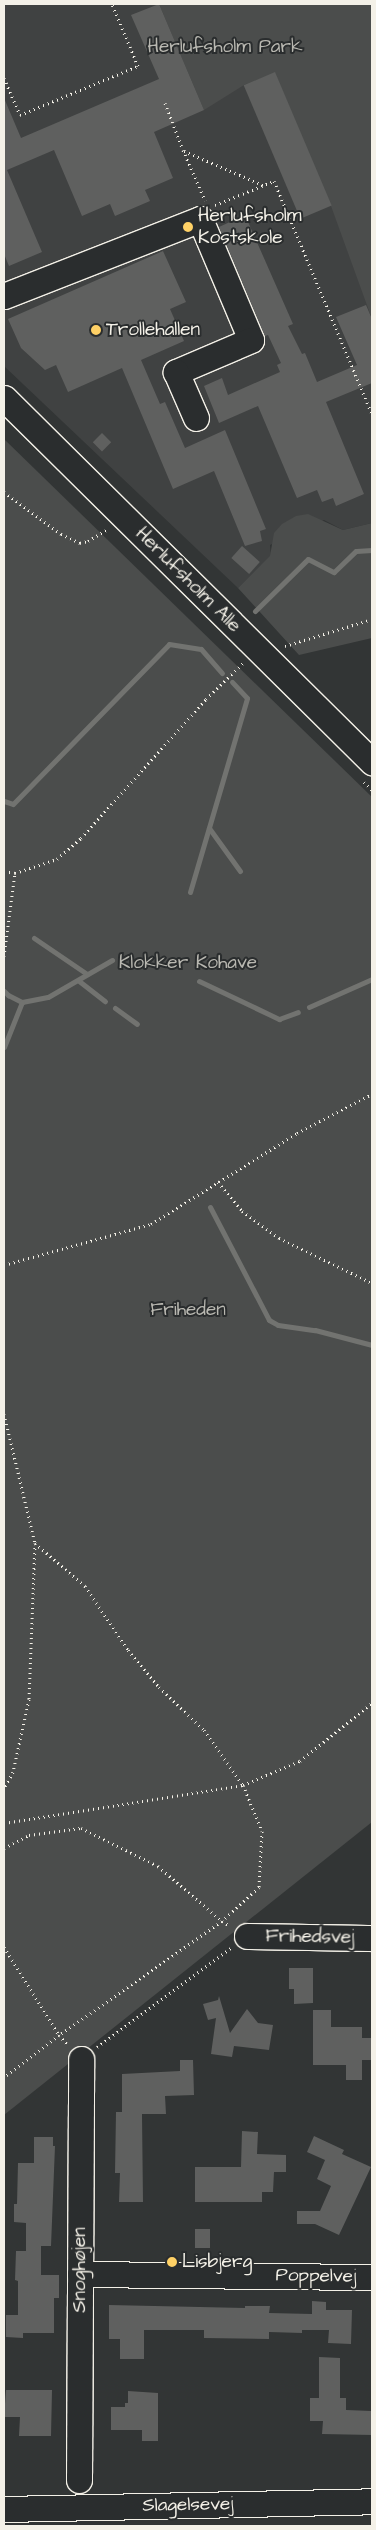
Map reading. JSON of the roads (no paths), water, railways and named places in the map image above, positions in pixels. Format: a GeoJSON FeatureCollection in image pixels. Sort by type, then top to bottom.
{"type":"FeatureCollection","features":[{"type":"Feature","properties":{"kind":"street"},"geometry":{"type":"LineString","coordinates":[[4,296],[200,219],[251,340],[176,372],[196,418]]}},
{"type":"Feature","properties":{"kind":"street","name":"Herlufsholm Alle"},"geometry":{"type":"LineString","coordinates":[[4,398],[372,762]]}},
{"type":"Feature","properties":{"kind":"street","name":"Frihedsvej"},"geometry":{"type":"LineString","coordinates":[[247,1936],[372,1938]]}},
{"type":"Feature","properties":{"kind":"street","name":"Snoghøjen"},"geometry":{"type":"LineString","coordinates":[[78,2480],[81,2059]]}},
{"type":"Feature","properties":{"kind":"street","name":"Poppelvej"},"geometry":{"type":"LineString","coordinates":[[80,2274],[372,2277]]}},
{"type":"Feature","properties":{"kind":"street","name":"Slagelsevej"},"geometry":{"type":"LineString","coordinates":[[4,2509],[372,2501]]}},
{"type":"Feature","properties":{"kind":"waterway"},"geometry":{"type":"LineString","coordinates":[[255,611],[308,559],[334,572],[356,551],[372,550]]}},
{"type":"Feature","properties":{"kind":"waterway"},"geometry":{"type":"LineString","coordinates":[[4,801],[13,804],[169,644],[201,649],[222,673]]}},
{"type":"Feature","properties":{"kind":"waterway"},"geometry":{"type":"LineString","coordinates":[[190,892],[247,698],[232,682]]}},
{"type":"Feature","properties":{"kind":"waterway"},"geometry":{"type":"LineString","coordinates":[[209,828],[240,871]]}},
{"type":"Feature","properties":{"kind":"waterway"},"geometry":{"type":"LineString","coordinates":[[34,938],[87,974]]}},
{"type":"Feature","properties":{"kind":"waterway"},"geometry":{"type":"LineString","coordinates":[[4,991],[22,1002],[48,997],[112,960]]}},
{"type":"Feature","properties":{"kind":"waterway"},"geometry":{"type":"LineString","coordinates":[[309,1007],[372,979]]}},
{"type":"Feature","properties":{"kind":"waterway"},"geometry":{"type":"LineString","coordinates":[[79,981],[105,1001]]}},
{"type":"Feature","properties":{"kind":"waterway"},"geometry":{"type":"LineString","coordinates":[[199,981],[279,1019],[298,1012]]}},
{"type":"Feature","properties":{"kind":"waterway"},"geometry":{"type":"LineString","coordinates":[[4,1047],[22,1002]]}},
{"type":"Feature","properties":{"kind":"waterway"},"geometry":{"type":"LineString","coordinates":[[115,1008],[137,1024]]}},
{"type":"Feature","properties":{"kind":"waterway"},"geometry":{"type":"LineString","coordinates":[[210,1207],[269,1320],[278,1325],[315,1330],[372,1345]]}},
{"type":"Feature","properties":{"kind":"place","name":"Herlufsholm Kostskole"},"geometry":{"type":"Point","coordinates":[188,227]}},
{"type":"Feature","properties":{"kind":"place","name":"Trollehallen"},"geometry":{"type":"Point","coordinates":[96,330]}},
{"type":"Feature","properties":{"kind":"place","name":"Lisbjerg"},"geometry":{"type":"Point","coordinates":[172,2262]}},
{"type":"Feature","properties":{"kind":"park label","name":"Herlufsholm Park"},"geometry":{"type":"Point","coordinates":[225,47]}},
{"type":"Feature","properties":{"kind":"park label","name":"Klokker Kohave"},"geometry":{"type":"Point","coordinates":[188,963]}},
{"type":"Feature","properties":{"kind":"park label","name":"Friheden"},"geometry":{"type":"Point","coordinates":[188,1310]}}]}
